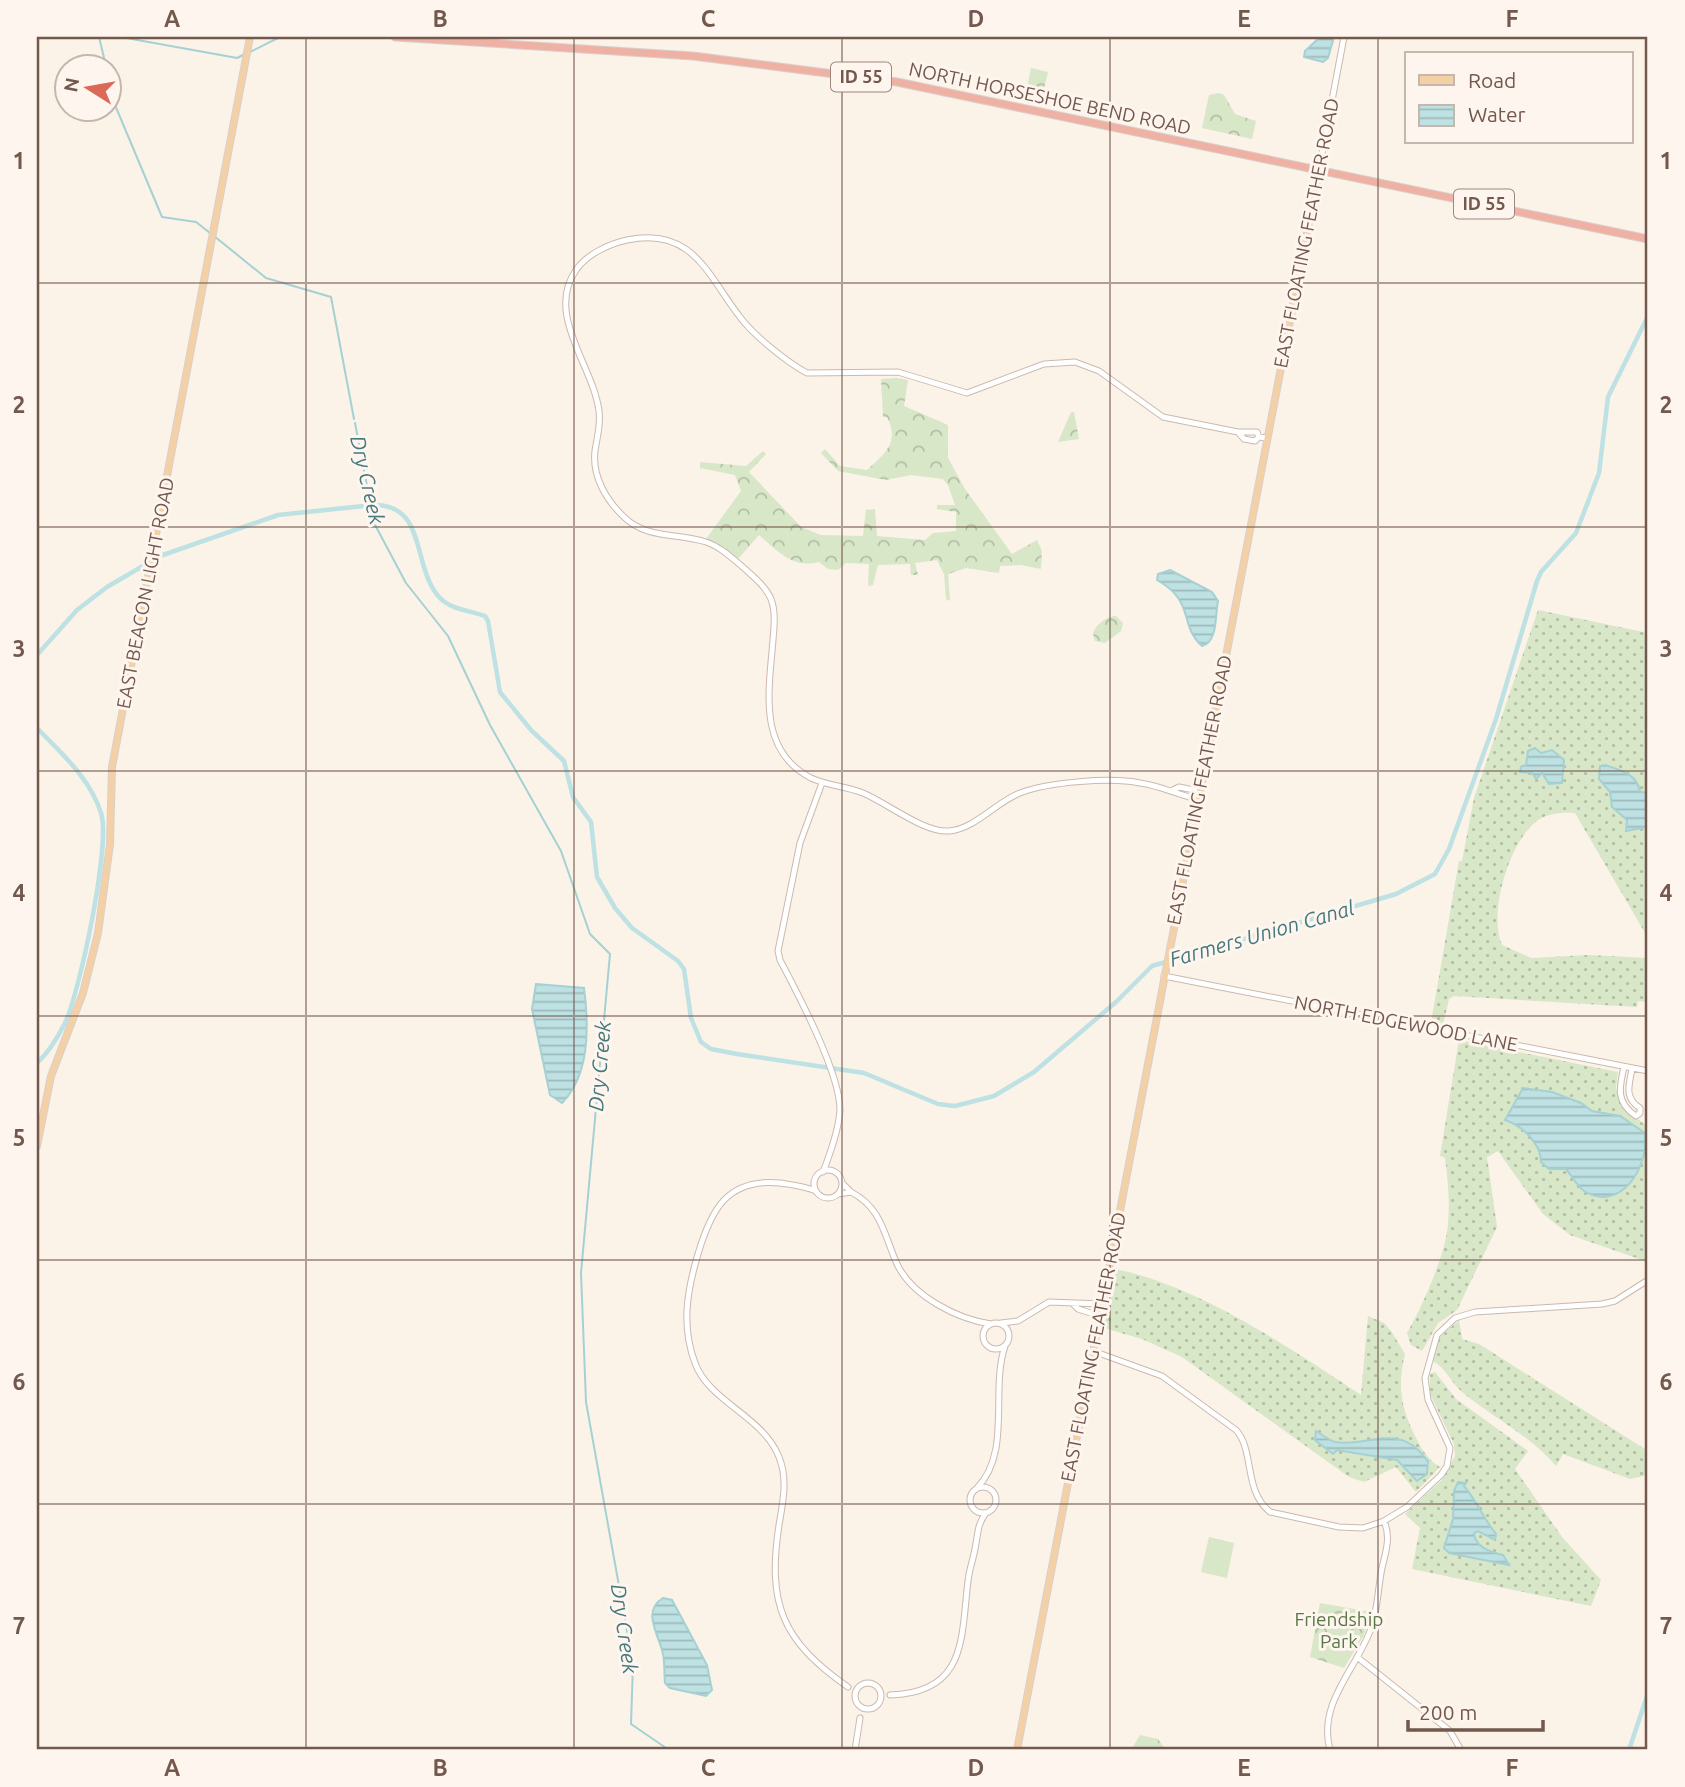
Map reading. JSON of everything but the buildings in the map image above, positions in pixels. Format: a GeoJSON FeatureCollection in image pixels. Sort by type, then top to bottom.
{"type":"FeatureCollection","features":[{"type":"Feature","properties":{"kind":"highway","name":"NORTH HORSESHOE BEND ROAD"},"geometry":{"type":"LineString","coordinates":[[395,37],[693,56],[815,70],[937,90],[1648,239]]}},
{"type":"Feature","properties":{"kind":"main road","name":"EAST BEACON LIGHT ROAD"},"geometry":{"type":"LineString","coordinates":[[37,1146],[51,1076],[79,1006],[98,933],[110,844],[112,767],[250,37]]}},
{"type":"Feature","properties":{"kind":"main road","name":"EAST FLOATING FEATHER ROAD"},"geometry":{"type":"LineString","coordinates":[[1017,1750],[1319,169]]}},
{"type":"Feature","properties":{"kind":"street","name":"EAST FLOATING FEATHER ROAD"},"geometry":{"type":"LineString","coordinates":[[1319,169],[1344,37]]}},
{"type":"Feature","properties":{"kind":"street"},"geometry":{"type":"LineString","coordinates":[[1199,795],[1179,787],[1173,790],[1131,781],[1042,787],[1016,794],[959,828],[944,831],[929,827],[862,792],[822,783],[787,760],[772,732],[768,706],[774,620],[771,599],[762,585],[713,545],[650,532],[635,526],[620,513],[600,484],[595,460],[599,410],[567,319],[565,299],[570,280],[590,256],[619,242],[645,238],[672,242],[703,262],[743,320],[807,373],[898,372],[967,393],[1044,364],[1075,362],[1104,374],[1163,417],[1238,432],[1257,432],[1259,437],[1267,438]]}},
{"type":"Feature","properties":{"kind":"street"},"geometry":{"type":"LineString","coordinates":[[805,1186],[823,1172],[828,1161],[839,1112],[838,1096],[808,1014],[778,951],[800,843],[822,783]]}},
{"type":"Feature","properties":{"kind":"street","name":"NORTH EDGEWOOD LANE"},"geometry":{"type":"LineString","coordinates":[[1164,974],[1648,1071]]}},
{"type":"Feature","properties":{"kind":"street"},"geometry":{"type":"LineString","coordinates":[[1624,1067],[1620,1099],[1626,1109],[1636,1115],[1643,1115],[1628,1094],[1632,1069]]}},
{"type":"Feature","properties":{"kind":"street"},"geometry":{"type":"LineString","coordinates":[[828,1161],[842,1183],[871,1207],[883,1223],[898,1265],[915,1290],[929,1300],[975,1321],[990,1324],[1018,1321],[1049,1303],[1102,1304]]}},
{"type":"Feature","properties":{"kind":"street"},"geometry":{"type":"LineString","coordinates":[[823,1172],[835,1172]]}},
{"type":"Feature","properties":{"kind":"street"},"geometry":{"type":"LineString","coordinates":[[816,1177],[816,1191]]}},
{"type":"Feature","properties":{"kind":"street"},"geometry":{"type":"LineString","coordinates":[[838,1194],[842,1183]]}},
{"type":"Feature","properties":{"kind":"street"},"geometry":{"type":"LineString","coordinates":[[851,1192],[826,1198],[805,1186],[754,1184],[741,1187],[719,1204],[706,1226],[686,1297],[686,1319],[699,1372],[705,1381],[770,1439],[780,1461],[784,1487],[774,1574],[784,1622],[811,1659],[848,1687],[855,1698],[860,1718],[855,1750]]}},
{"type":"Feature","properties":{"kind":"street"},"geometry":{"type":"LineString","coordinates":[[1093,1351],[1163,1376],[1236,1430],[1243,1440],[1255,1491],[1270,1512],[1351,1529],[1384,1521],[1407,1507],[1447,1466],[1450,1448],[1424,1388],[1431,1349],[1447,1323],[1475,1311],[1602,1304],[1632,1293],[1648,1280]]}},
{"type":"Feature","properties":{"kind":"street"},"geometry":{"type":"LineString","coordinates":[[1072,1303],[1078,1309],[1100,1316]]}},
{"type":"Feature","properties":{"kind":"street"},"geometry":{"type":"LineString","coordinates":[[975,1321],[985,1343],[992,1349],[1001,1365]]}},
{"type":"Feature","properties":{"kind":"street"},"geometry":{"type":"LineString","coordinates":[[979,1523],[969,1497],[987,1477],[995,1449],[1004,1346],[1018,1321]]}},
{"type":"Feature","properties":{"kind":"street"},"geometry":{"type":"LineString","coordinates":[[1001,1323],[1007,1329],[1009,1337]]}},
{"type":"Feature","properties":{"kind":"street"},"geometry":{"type":"LineString","coordinates":[[983,1335],[990,1324]]}},
{"type":"Feature","properties":{"kind":"street"},"geometry":{"type":"LineString","coordinates":[[992,1349],[1004,1346]]}},
{"type":"Feature","properties":{"kind":"street"},"geometry":{"type":"LineString","coordinates":[[860,1718],[890,1695],[906,1694],[927,1687],[943,1675],[956,1659],[964,1637],[968,1581],[979,1523],[995,1505],[987,1477]]}},
{"type":"Feature","properties":{"kind":"street"},"geometry":{"type":"LineString","coordinates":[[976,1488],[985,1487],[993,1491]]}},
{"type":"Feature","properties":{"kind":"street"},"geometry":{"type":"LineString","coordinates":[[975,1511],[986,1513]]}},
{"type":"Feature","properties":{"kind":"street"},"geometry":{"type":"LineString","coordinates":[[1330,1750],[1328,1734],[1333,1703],[1376,1612],[1389,1538],[1384,1521]]}},
{"type":"Feature","properties":{"kind":"street"},"geometry":{"type":"LineString","coordinates":[[1357,1657],[1450,1731],[1461,1750]]}},
{"type":"Feature","properties":{"kind":"street"},"geometry":{"type":"LineString","coordinates":[[848,1687],[868,1683],[890,1695]]}},
{"type":"Feature","properties":{"kind":"street"},"geometry":{"type":"LineString","coordinates":[[855,1698],[859,1686]]}},
{"type":"Feature","properties":{"kind":"street"},"geometry":{"type":"LineString","coordinates":[[879,1689],[880,1701]]}},
{"type":"Feature","properties":{"kind":"street"},"geometry":{"type":"LineString","coordinates":[[859,1706],[871,1709]]}},
{"type":"Feature","properties":{"kind":"green space"},"geometry":{"type":"Polygon","coordinates":[[[1031,68],[1048,72],[1042,97],[1026,93],[1031,68]]]}},
{"type":"Feature","properties":{"kind":"green space"},"geometry":{"type":"Polygon","coordinates":[[[1209,95],[1224,95],[1235,114],[1256,121],[1252,139],[1202,128],[1209,95]]]}},
{"type":"Feature","properties":{"kind":"green space"},"geometry":{"type":"Polygon","coordinates":[[[881,379],[908,380],[904,406],[948,425],[948,458],[965,489],[1012,554],[1037,540],[1042,551],[1041,569],[1021,565],[1000,566],[999,573],[966,568],[948,574],[950,601],[946,599],[944,574],[937,560],[915,563],[918,575],[911,575],[910,564],[878,565],[873,585],[868,586],[869,564],[846,563],[838,570],[828,569],[819,562],[809,564],[793,561],[759,535],[738,559],[706,539],[741,491],[735,475],[700,468],[700,462],[746,466],[763,451],[766,454],[749,472],[801,527],[821,535],[863,536],[866,510],[875,509],[877,536],[925,540],[933,533],[956,531],[956,512],[937,509],[937,505],[955,505],[943,479],[911,475],[886,480],[838,471],[821,453],[825,449],[840,466],[867,470],[880,458],[889,447],[892,434],[887,417],[883,417],[881,379]]]}},
{"type":"Feature","properties":{"kind":"green space"},"geometry":{"type":"Polygon","coordinates":[[[1071,412],[1074,412],[1079,439],[1058,442],[1071,412]]]}},
{"type":"Feature","properties":{"kind":"green space"},"geometry":{"type":"Polygon","coordinates":[[[1538,610],[1648,633],[1648,938],[1575,813],[1551,814],[1538,820],[1518,844],[1504,878],[1498,931],[1502,945],[1531,958],[1588,955],[1648,958],[1648,1002],[1638,1001],[1637,1007],[1454,996],[1449,999],[1443,1025],[1431,1023],[1459,861],[1462,861],[1474,798],[1538,610]]]}},
{"type":"Feature","properties":{"kind":"green space"},"geometry":{"type":"Polygon","coordinates":[[[1116,616],[1123,623],[1121,631],[1105,643],[1095,641],[1093,634],[1096,627],[1105,619],[1116,616]]]}},
{"type":"Feature","properties":{"kind":"green space"},"geometry":{"type":"Polygon","coordinates":[[[1459,1040],[1618,1072],[1616,1088],[1621,1105],[1648,1127],[1645,1187],[1648,1207],[1648,1262],[1570,1235],[1543,1214],[1498,1151],[1487,1157],[1497,1227],[1457,1310],[1438,1323],[1422,1351],[1411,1345],[1407,1333],[1432,1280],[1446,1236],[1449,1216],[1448,1183],[1445,1158],[1440,1156],[1459,1040]]]}},
{"type":"Feature","properties":{"kind":"green space"},"geometry":{"type":"Polygon","coordinates":[[[1115,1269],[1148,1278],[1212,1304],[1274,1339],[1361,1395],[1368,1316],[1384,1323],[1405,1354],[1401,1387],[1407,1417],[1423,1451],[1440,1467],[1416,1492],[1396,1467],[1364,1482],[1349,1477],[1182,1357],[1142,1339],[1104,1328],[1115,1269]]]}},
{"type":"Feature","properties":{"kind":"green space"},"geometry":{"type":"Polygon","coordinates":[[[1459,1320],[1462,1339],[1479,1344],[1648,1451],[1648,1475],[1630,1479],[1563,1454],[1556,1466],[1523,1436],[1462,1392],[1433,1361],[1439,1338],[1459,1320]]]}},
{"type":"Feature","properties":{"kind":"green space"},"geometry":{"type":"Polygon","coordinates":[[[1435,1372],[1456,1399],[1528,1451],[1515,1469],[1562,1537],[1601,1580],[1591,1606],[1412,1569],[1420,1528],[1405,1514],[1442,1480],[1455,1456],[1454,1444],[1430,1394],[1430,1374],[1435,1372]]]}},
{"type":"Feature","properties":{"kind":"green space"},"geometry":{"type":"Polygon","coordinates":[[[1209,1537],[1234,1543],[1227,1578],[1201,1572],[1209,1537]]]}},
{"type":"Feature","properties":{"kind":"green space","name":"Friendship Park"},"geometry":{"type":"Polygon","coordinates":[[[1320,1603],[1371,1612],[1364,1635],[1344,1668],[1310,1657],[1320,1603]]]}},
{"type":"Feature","properties":{"kind":"green space"},"geometry":{"type":"Polygon","coordinates":[[[1140,1735],[1158,1739],[1166,1750],[1131,1750],[1140,1735]]]}},
{"type":"Feature","properties":{"kind":"water"},"geometry":{"type":"Polygon","coordinates":[[[1320,37],[1334,37],[1328,58],[1323,62],[1304,57],[1305,51],[1320,37]]]}},
{"type":"Feature","properties":{"kind":"water"},"geometry":{"type":"Polygon","coordinates":[[[1170,570],[1212,592],[1218,601],[1213,634],[1202,646],[1190,630],[1177,596],[1157,580],[1158,574],[1170,570]]]}},
{"type":"Feature","properties":{"kind":"water"},"geometry":{"type":"Polygon","coordinates":[[[1535,748],[1541,753],[1552,750],[1564,760],[1562,783],[1549,784],[1542,773],[1536,779],[1532,773],[1520,772],[1521,767],[1526,765],[1528,751],[1535,748]]]}},
{"type":"Feature","properties":{"kind":"water"},"geometry":{"type":"Polygon","coordinates":[[[1605,765],[1627,773],[1635,780],[1640,791],[1648,794],[1648,827],[1626,831],[1627,820],[1612,807],[1610,792],[1599,779],[1600,766],[1605,765]]]}},
{"type":"Feature","properties":{"kind":"water"},"geometry":{"type":"Polygon","coordinates":[[[536,984],[584,988],[587,1033],[583,1064],[571,1092],[562,1103],[550,1095],[532,1009],[536,984]]]}},
{"type":"Feature","properties":{"kind":"water"},"geometry":{"type":"Polygon","coordinates":[[[1523,1088],[1552,1092],[1581,1103],[1592,1111],[1620,1116],[1645,1133],[1643,1159],[1630,1183],[1610,1196],[1597,1196],[1581,1189],[1566,1169],[1549,1169],[1541,1162],[1538,1149],[1530,1136],[1505,1120],[1523,1088]]]}},
{"type":"Feature","properties":{"kind":"water"},"geometry":{"type":"Polygon","coordinates":[[[1316,1431],[1335,1442],[1384,1438],[1403,1440],[1416,1448],[1428,1461],[1427,1474],[1417,1481],[1397,1460],[1337,1450],[1333,1454],[1315,1440],[1316,1431]]]}},
{"type":"Feature","properties":{"kind":"water"},"geometry":{"type":"Polygon","coordinates":[[[1458,1482],[1466,1483],[1464,1486],[1496,1534],[1495,1540],[1478,1531],[1474,1533],[1477,1542],[1488,1550],[1503,1555],[1509,1565],[1449,1553],[1444,1548],[1453,1519],[1454,1491],[1458,1482]]]}},
{"type":"Feature","properties":{"kind":"water"},"geometry":{"type":"Polygon","coordinates":[[[663,1598],[672,1600],[707,1665],[712,1690],[706,1696],[670,1688],[665,1683],[663,1654],[652,1616],[657,1603],[663,1598]]]}},
{"type":"Feature","properties":{"kind":"waterway","name":"Dry Creek"},"geometry":{"type":"LineString","coordinates":[[99,37],[103,52]]}},
{"type":"Feature","properties":{"kind":"waterway"},"geometry":{"type":"LineString","coordinates":[[121,37],[237,58],[245,54]]}},
{"type":"Feature","properties":{"kind":"waterway"},"geometry":{"type":"LineString","coordinates":[[250,52],[280,37]]}},
{"type":"Feature","properties":{"kind":"waterway","name":"Dry Creek"},"geometry":{"type":"LineString","coordinates":[[122,122],[162,217],[196,222],[210,233]]}},
{"type":"Feature","properties":{"kind":"waterway","name":"Dry Creek"},"geometry":{"type":"LineString","coordinates":[[214,236],[266,278],[331,297],[354,419]]}},
{"type":"Feature","properties":{"kind":"waterway","name":"Farmers Union Canal"},"geometry":{"type":"LineString","coordinates":[[376,505],[392,508],[404,516],[411,527],[431,584],[439,597],[455,607],[485,616],[500,692],[531,730],[564,761],[573,797],[591,822],[597,877],[615,908],[632,928],[678,961],[684,969],[691,1018],[701,1042],[711,1049],[737,1054],[864,1073],[938,1104],[955,1106],[994,1096],[1034,1072],[1116,1002],[1152,966],[1396,894],[1435,874],[1449,849],[1496,719],[1537,581],[1541,572],[1576,533],[1599,473],[1608,397],[1648,316]]}},
{"type":"Feature","properties":{"kind":"waterway","name":"Dry Creek"},"geometry":{"type":"LineString","coordinates":[[355,423],[374,523],[406,583],[448,636],[490,725],[561,851],[590,934],[610,954],[581,1273],[586,1402],[633,1664],[631,1724],[669,1750]]}},
{"type":"Feature","properties":{"kind":"waterway","name":"Farmers Union Canal"},"geometry":{"type":"LineString","coordinates":[[37,655],[77,610],[107,587],[160,556],[278,515],[364,506]]}},
{"type":"Feature","properties":{"kind":"waterway","name":"Farmers Union Canal"},"geometry":{"type":"LineString","coordinates":[[37,728],[90,788],[101,813],[103,830],[98,885],[86,951],[71,1006],[65,1023],[37,1063]]}},
{"type":"Feature","properties":{"kind":"waterway"},"geometry":{"type":"LineString","coordinates":[[1629,1750],[1648,1693]]}}]}
